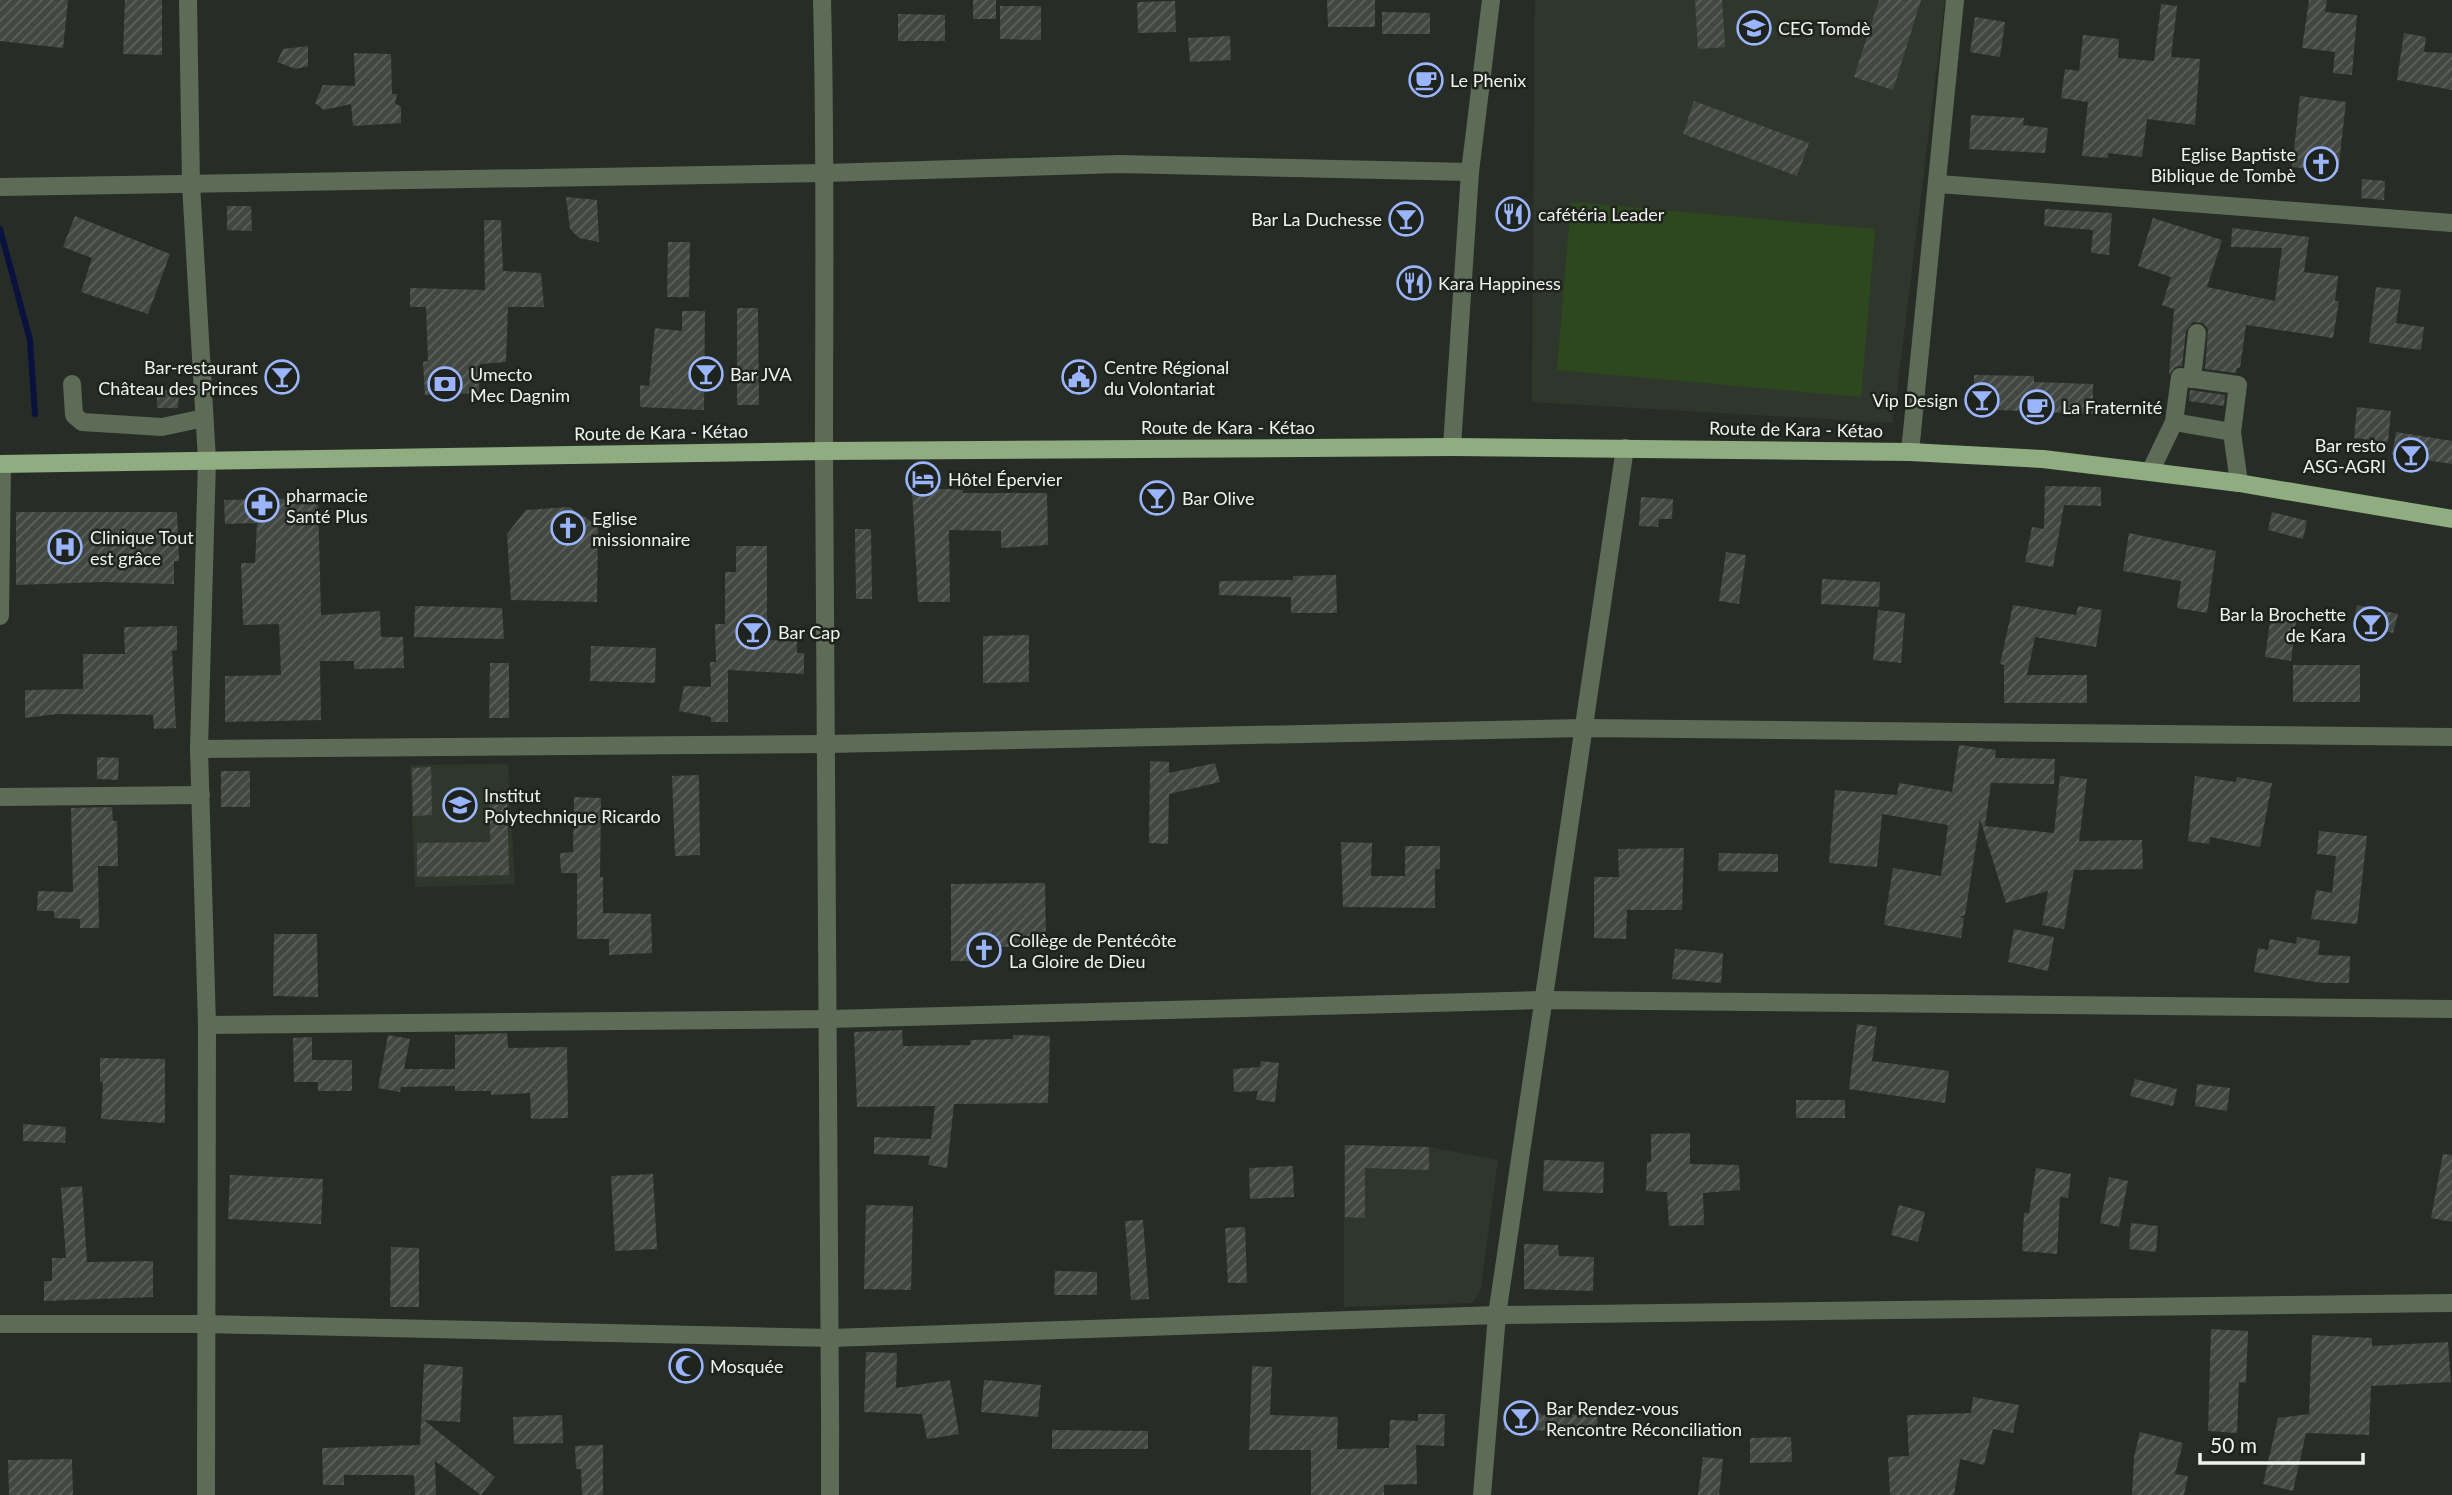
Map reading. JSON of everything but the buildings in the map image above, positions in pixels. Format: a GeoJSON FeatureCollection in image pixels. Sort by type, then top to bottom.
{"type":"FeatureCollection","features":[{"type":"Feature","properties":{"kind":"main road","name":"Route de Kara - Kétao"},"geometry":{"type":"LineString","coordinates":[[1,464],[824,451],[1452,447],[1910,452],[2043,459],[2150,471],[2239,483],[2452,519]]}},
{"type":"Feature","properties":{"kind":"street"},"geometry":{"type":"LineString","coordinates":[[188,0],[191,184],[207,460],[200,749],[206,1025],[206,1495]]}},
{"type":"Feature","properties":{"kind":"street"},"geometry":{"type":"LineString","coordinates":[[822,0],[827,173],[824,451],[830,1019],[831,1495]]}},
{"type":"Feature","properties":{"kind":"street"},"geometry":{"type":"LineString","coordinates":[[1452,447],[1470,172],[1491,0]]}},
{"type":"Feature","properties":{"kind":"street"},"geometry":{"type":"LineString","coordinates":[[1910,452],[1939,184],[1955,0]]}},
{"type":"Feature","properties":{"kind":"street"},"geometry":{"type":"LineString","coordinates":[[0,187],[827,173],[1120,164],[1470,172]]}},
{"type":"Feature","properties":{"kind":"street"},"geometry":{"type":"LineString","coordinates":[[1939,184],[2452,222]]}},
{"type":"Feature","properties":{"kind":"street"},"geometry":{"type":"LineString","coordinates":[[2192,379],[2197,333]]}},
{"type":"Feature","properties":{"kind":"street"},"geometry":{"type":"LineString","coordinates":[[2150,471],[2175,422],[2180,377],[2238,385],[2232,432],[2239,483]]}},
{"type":"Feature","properties":{"kind":"street"},"geometry":{"type":"LineString","coordinates":[[72,384],[74,415],[82,422],[162,427],[204,418]]}},
{"type":"Feature","properties":{"kind":"street"},"geometry":{"type":"LineString","coordinates":[[2175,422],[2232,432]]}},
{"type":"Feature","properties":{"kind":"street"},"geometry":{"type":"LineString","coordinates":[[1482,1495],[1497,1315],[1625,448]]}},
{"type":"Feature","properties":{"kind":"street"},"geometry":{"type":"LineString","coordinates":[[0,615],[1,464]]}},
{"type":"Feature","properties":{"kind":"street"},"geometry":{"type":"LineString","coordinates":[[200,749],[828,744],[1584,728],[2452,737]]}},
{"type":"Feature","properties":{"kind":"street"},"geometry":{"type":"LineString","coordinates":[[0,797],[201,795]]}},
{"type":"Feature","properties":{"kind":"street"},"geometry":{"type":"LineString","coordinates":[[206,1025],[830,1019],[1544,1000],[2452,1009]]}},
{"type":"Feature","properties":{"kind":"street"},"geometry":{"type":"LineString","coordinates":[[0,1324],[205,1324],[831,1338],[1497,1315],[2452,1303]]}},
{"type":"Feature","properties":{"kind":"shaded area","name":"CEG Tomdè"},"geometry":{"type":"Polygon","coordinates":[[[1535,0],[1945,0],[1893,423],[1532,402],[1535,0]]]}},
{"type":"Feature","properties":{"kind":"shaded area","name":"Institut Polytechnique Ricardo"},"geometry":{"type":"Polygon","coordinates":[[[508,764],[515,884],[415,887],[410,765],[508,764]]]}},
{"type":"Feature","properties":{"kind":"shaded area"},"geometry":{"type":"Polygon","coordinates":[[[1344,1145],[1429,1147],[1498,1160],[1480,1293],[1472,1303],[1344,1307],[1344,1145]]]}},
{"type":"Feature","properties":{"kind":"green space"},"geometry":{"type":"Polygon","coordinates":[[[1571,202],[1875,229],[1861,397],[1557,370],[1571,202]]]}},
{"type":"Feature","properties":{"kind":"waterway"},"geometry":{"type":"LineString","coordinates":[[0,229],[30,340],[35,414]]}},
{"type":"Feature","properties":{"kind":"place","name":"CEG Tomdè"},"geometry":{"type":"Point","coordinates":[1754,28]}},
{"type":"Feature","properties":{"kind":"place","name":"Le Phenix"},"geometry":{"type":"Point","coordinates":[1426,80]}},
{"type":"Feature","properties":{"kind":"place","name":"Eglise Baptiste Biblique de Tombè"},"geometry":{"type":"Point","coordinates":[2321,164]}},
{"type":"Feature","properties":{"kind":"place","name":"cafétéria Leader"},"geometry":{"type":"Point","coordinates":[1513,214]}},
{"type":"Feature","properties":{"kind":"place","name":"Bar La Duchesse"},"geometry":{"type":"Point","coordinates":[1406,219]}},
{"type":"Feature","properties":{"kind":"place","name":"Kara Happiness"},"geometry":{"type":"Point","coordinates":[1414,283]}},
{"type":"Feature","properties":{"kind":"place","name":"Bar JVA"},"geometry":{"type":"Point","coordinates":[706,374]}},
{"type":"Feature","properties":{"kind":"place","name":"Bar-restaurant Château des Princes"},"geometry":{"type":"Point","coordinates":[282,377]}},
{"type":"Feature","properties":{"kind":"place","name":"Centre Régional du Volontariat"},"geometry":{"type":"Point","coordinates":[1079,377]}},
{"type":"Feature","properties":{"kind":"place","name":"Umecto Mec Dagnim"},"geometry":{"type":"Point","coordinates":[445,384]}},
{"type":"Feature","properties":{"kind":"place","name":"Vip Design"},"geometry":{"type":"Point","coordinates":[1982,400]}},
{"type":"Feature","properties":{"kind":"place","name":"La Fraternité"},"geometry":{"type":"Point","coordinates":[2037,407]}},
{"type":"Feature","properties":{"kind":"place","name":"Bar resto ASG-AGRI"},"geometry":{"type":"Point","coordinates":[2411,455]}},
{"type":"Feature","properties":{"kind":"place","name":"Hôtel Épervier"},"geometry":{"type":"Point","coordinates":[923,479]}},
{"type":"Feature","properties":{"kind":"place","name":"Bar Olive"},"geometry":{"type":"Point","coordinates":[1157,498]}},
{"type":"Feature","properties":{"kind":"place","name":"pharmacie Santé Plus"},"geometry":{"type":"Point","coordinates":[262,505]}},
{"type":"Feature","properties":{"kind":"place","name":"Eglise missionnaire"},"geometry":{"type":"Point","coordinates":[568,528]}},
{"type":"Feature","properties":{"kind":"place","name":"Clinique Tout est grâce"},"geometry":{"type":"Point","coordinates":[65,547]}},
{"type":"Feature","properties":{"kind":"place","name":"Bar la Brochette de Kara"},"geometry":{"type":"Point","coordinates":[2371,624]}},
{"type":"Feature","properties":{"kind":"place","name":"Bar Cap"},"geometry":{"type":"Point","coordinates":[753,632]}},
{"type":"Feature","properties":{"kind":"place","name":"Institut Polytechnique Ricardo"},"geometry":{"type":"Point","coordinates":[460,805]}},
{"type":"Feature","properties":{"kind":"place","name":"Collège de Pentécôte La Gloire de Dieu"},"geometry":{"type":"Point","coordinates":[984,950]}},
{"type":"Feature","properties":{"kind":"place","name":"Mosquée"},"geometry":{"type":"Point","coordinates":[686,1366]}},
{"type":"Feature","properties":{"kind":"place","name":"Bar Rendez-vous Rencontre Réconciliation"},"geometry":{"type":"Point","coordinates":[1521,1418]}}]}
